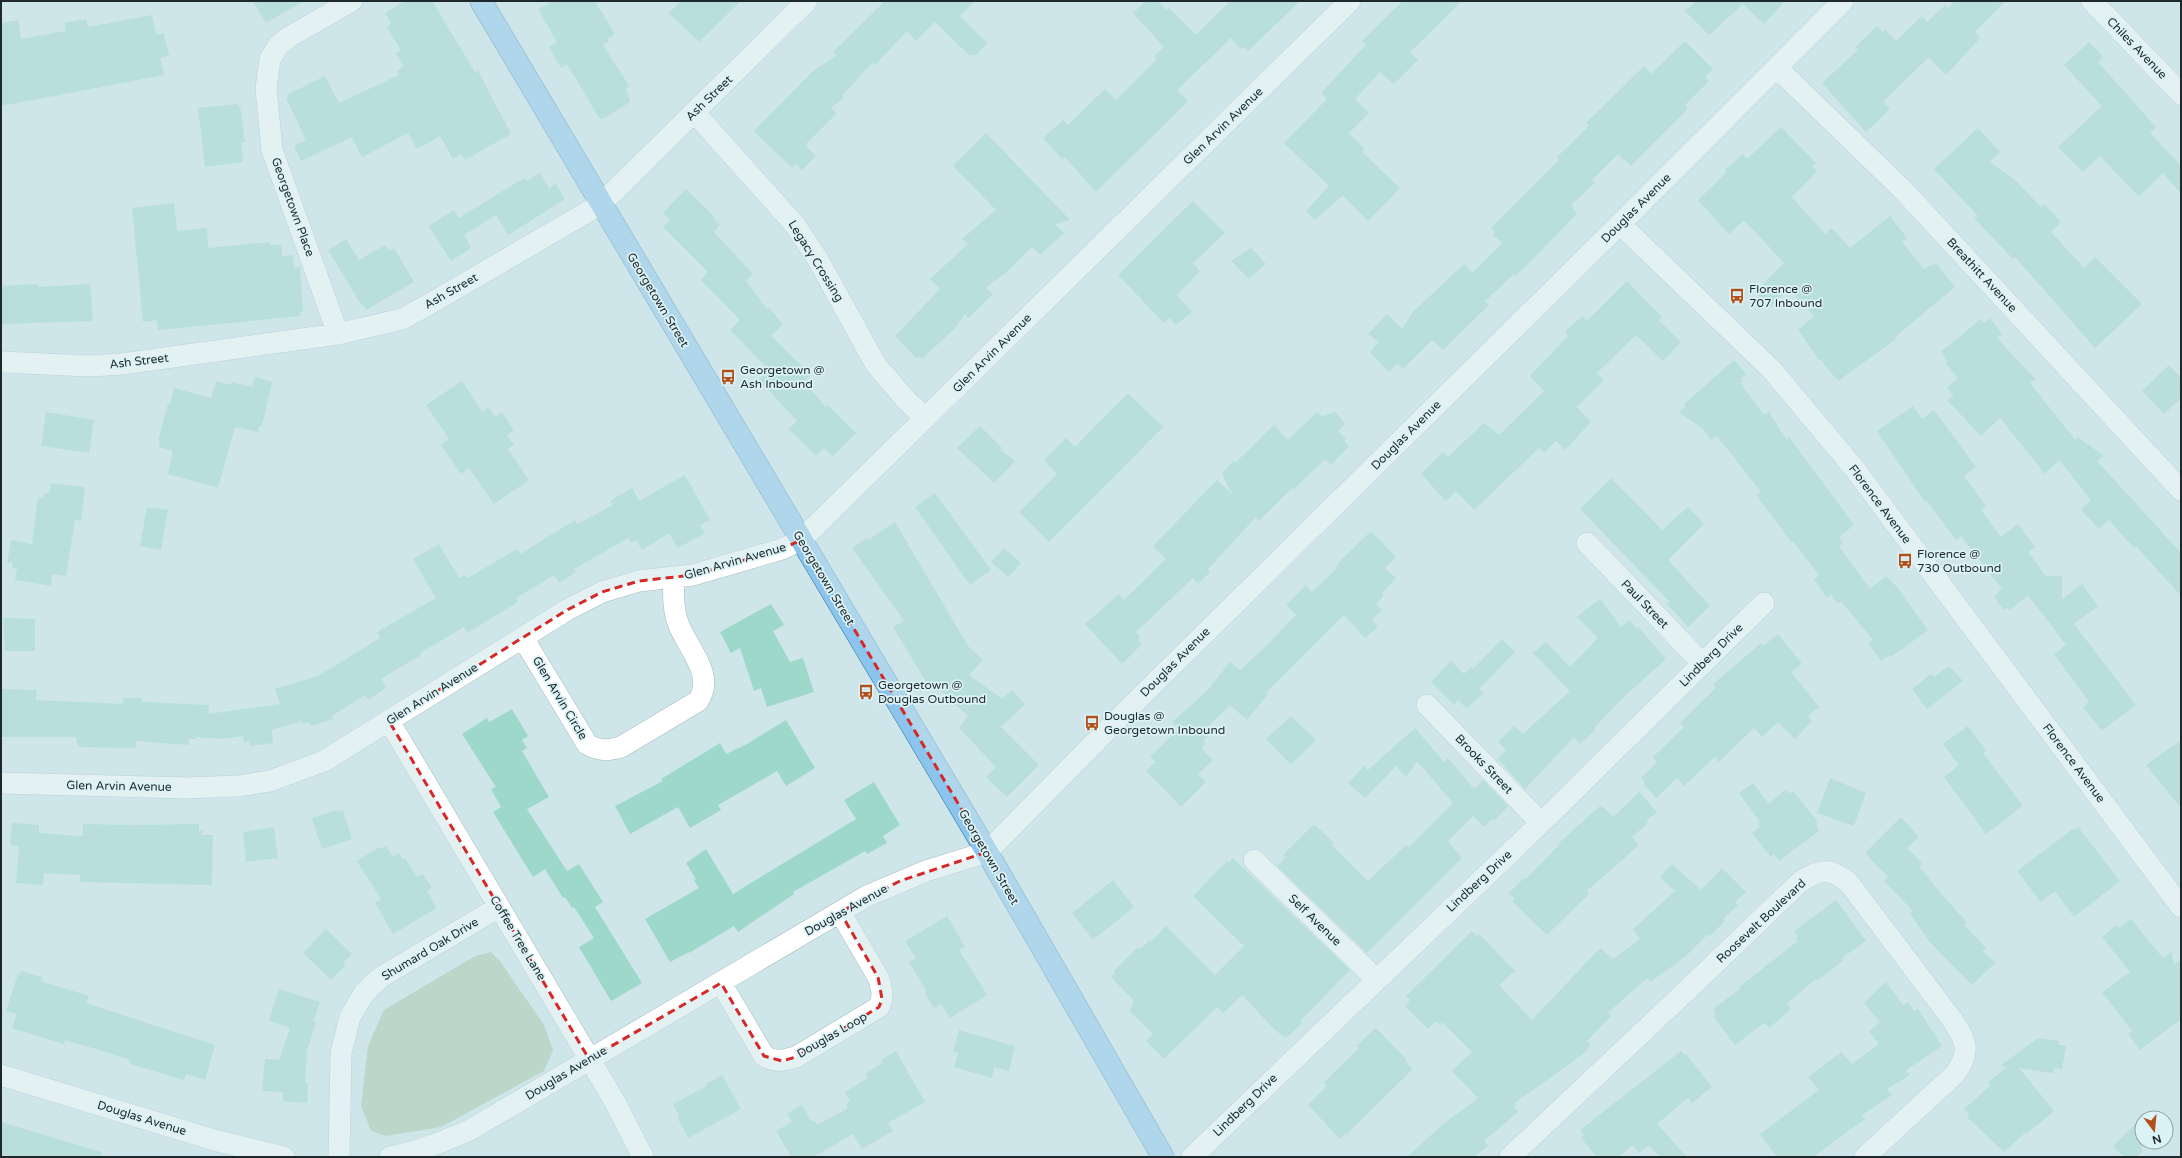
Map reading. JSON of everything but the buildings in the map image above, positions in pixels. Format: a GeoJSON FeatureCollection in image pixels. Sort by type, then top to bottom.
{"type":"FeatureCollection","features":[{"type":"Feature","properties":{"kind":"main road","name":"Georgetown Street"},"geometry":{"type":"LineString","coordinates":[[482,1],[601,204],[987,852],[1163,1157]]}},
{"type":"Feature","properties":{"kind":"street","name":"Georgetown Place"},"geometry":{"type":"LineString","coordinates":[[338,334],[272,150],[266,89],[270,59],[278,46],[289,37],[352,1]]}},
{"type":"Feature","properties":{"kind":"street","name":"Ash Street"},"geometry":{"type":"LineString","coordinates":[[1,362],[89,366],[122,364],[338,334],[402,319],[601,204],[807,1]]}},
{"type":"Feature","properties":{"kind":"street","name":"Glen Arvin Avenue"},"geometry":{"type":"LineString","coordinates":[[1,783],[179,788],[239,786],[270,781],[301,771],[324,761],[567,610],[602,592],[639,581],[693,575],[775,551],[801,540],[1350,1]]}},
{"type":"Feature","properties":{"kind":"street","name":"Douglas Avenue"},"geometry":{"type":"LineString","coordinates":[[390,1157],[407,1154],[437,1144],[470,1130],[867,896],[900,881],[987,852],[1116,720],[1620,224],[1843,1]]}},
{"type":"Feature","properties":{"kind":"street","name":"Chiles Avenue"},"geometry":{"type":"LineString","coordinates":[[2092,1],[2181,94]]}},
{"type":"Feature","properties":{"kind":"street","name":"Breathitt Avenue"},"geometry":{"type":"LineString","coordinates":[[1777,68],[1903,190],[2181,490]]}},
{"type":"Feature","properties":{"kind":"street","name":"Legacy Crossing"},"geometry":{"type":"LineString","coordinates":[[694,112],[795,225],[817,258],[876,365],[908,402],[926,418]]}},
{"type":"Feature","properties":{"kind":"street","name":"Florence Avenue"},"geometry":{"type":"LineString","coordinates":[[1620,224],[1772,370],[1854,468],[2181,907]]}},
{"type":"Feature","properties":{"kind":"street","name":"Paul Street"},"geometry":{"type":"LineString","coordinates":[[1587,543],[1702,664]]}},
{"type":"Feature","properties":{"kind":"street","name":"Glen Arvin Circle"},"geometry":{"type":"LineString","coordinates":[[523,638],[588,744],[597,749],[610,751],[621,747],[698,701],[704,693],[705,684],[701,669],[678,623],[673,598],[674,578]]}},
{"type":"Feature","properties":{"kind":"street","name":"Lindberg Drive"},"geometry":{"type":"LineString","coordinates":[[1192,1157],[1376,979],[1541,823],[1764,603]]}},
{"type":"Feature","properties":{"kind":"street","name":"Brooks Street"},"geometry":{"type":"LineString","coordinates":[[1427,705],[1541,823]]}},
{"type":"Feature","properties":{"kind":"street","name":"Coffee Tree Lane"},"geometry":{"type":"LineString","coordinates":[[389,721],[590,1059],[615,1102],[643,1157]]}},
{"type":"Feature","properties":{"kind":"street","name":"Self Avenue"},"geometry":{"type":"LineString","coordinates":[[1254,860],[1376,979]]}},
{"type":"Feature","properties":{"kind":"street","name":"Roosevelt Boulevard"},"geometry":{"type":"LineString","coordinates":[[1510,1157],[1800,882],[1812,874],[1825,871],[1836,873],[1849,883],[1963,1035],[1966,1049],[1964,1062],[1955,1074],[1865,1157]]}},
{"type":"Feature","properties":{"kind":"street","name":"Shumard Oak Drive"},"geometry":{"type":"LineString","coordinates":[[339,1157],[341,1053],[350,1017],[364,994],[381,977],[499,907]]}},
{"type":"Feature","properties":{"kind":"street","name":"Douglas Loop"},"geometry":{"type":"LineString","coordinates":[[721,983],[764,1056],[777,1061],[796,1056],[879,1007],[882,999],[882,986],[840,912]]}},
{"type":"Feature","properties":{"kind":"street","name":"Douglas Avenue"},"geometry":{"type":"LineString","coordinates":[[1,1075],[214,1140],[269,1155],[284,1157]]}},
{"type":"Feature","properties":{"kind":"highlighted area"},"geometry":{"type":"Polygon","coordinates":[[[801,540],[987,852],[900,881],[840,912],[878,977],[882,999],[879,1007],[796,1057],[782,1061],[764,1056],[721,983],[589,1059],[389,721],[567,610],[602,592],[639,581],[693,575],[782,549],[801,540]]]}},
{"type":"Feature","properties":{"kind":"green space"},"geometry":{"type":"Polygon","coordinates":[[[491,952],[500,961],[544,1025],[553,1050],[544,1071],[441,1127],[386,1136],[371,1131],[361,1106],[368,1046],[384,1010],[475,956],[491,952]]]}},
{"type":"Feature","properties":{"kind":"place","name":"Florence @ 707 Inbound"},"geometry":{"type":"Point","coordinates":[1737,296]}},
{"type":"Feature","properties":{"kind":"place","name":"Georgetown @ Ash Inbound"},"geometry":{"type":"Point","coordinates":[728,377]}},
{"type":"Feature","properties":{"kind":"place","name":"Florence @ 730 Outbound"},"geometry":{"type":"Point","coordinates":[1905,561]}},
{"type":"Feature","properties":{"kind":"place","name":"Georgetown @ Douglas Outbound"},"geometry":{"type":"Point","coordinates":[866,692]}},
{"type":"Feature","properties":{"kind":"place","name":"Douglas @ Georgetown Inbound"},"geometry":{"type":"Point","coordinates":[1092,723]}}]}
